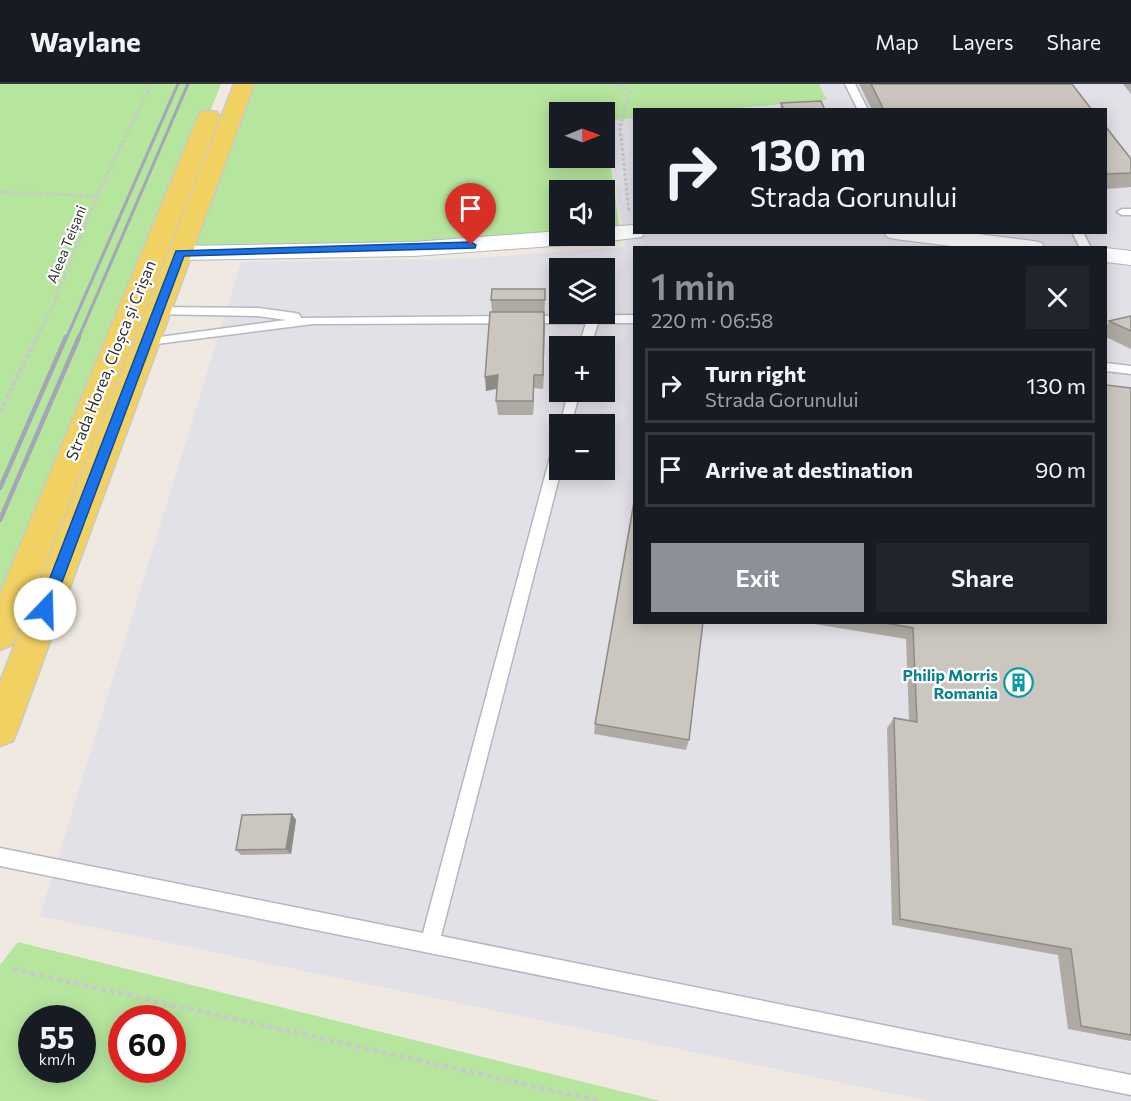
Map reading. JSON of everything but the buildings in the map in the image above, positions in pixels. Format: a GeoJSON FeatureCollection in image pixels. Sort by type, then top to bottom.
{"type":"FeatureCollection","features":[{"type":"Feature","properties":{"kind":"main road","name":"Strada Horea, Cloșca și Crișan"},"geometry":{"type":"LineString","coordinates":[[0,635],[221,84]]}},
{"type":"Feature","properties":{"kind":"main road","name":"Strada Horea, Cloșca și Crișan"},"geometry":{"type":"LineString","coordinates":[[0,729],[244,84]]}},
{"type":"Feature","properties":{"kind":"street"},"geometry":{"type":"LineString","coordinates":[[615,233],[633,232]]}},
{"type":"Feature","properties":{"kind":"street"},"geometry":{"type":"LineString","coordinates":[[912,234],[1017,246]]}},
{"type":"Feature","properties":{"kind":"street"},"geometry":{"type":"LineString","coordinates":[[180,253],[414,249],[549,239]]}},
{"type":"Feature","properties":{"kind":"street"},"geometry":{"type":"LineString","coordinates":[[1107,255],[1131,258]]}},
{"type":"Feature","properties":{"kind":"lane"},"geometry":{"type":"LineString","coordinates":[[850,84],[862,108]]}},
{"type":"Feature","properties":{"kind":"lane"},"geometry":{"type":"LineString","coordinates":[[157,310],[258,312],[313,320]]}},
{"type":"Feature","properties":{"kind":"lane"},"geometry":{"type":"LineString","coordinates":[[145,343],[313,320],[549,318]]}},
{"type":"Feature","properties":{"kind":"lane"},"geometry":{"type":"LineString","coordinates":[[615,319],[633,319]]}},
{"type":"Feature","properties":{"kind":"lane"},"geometry":{"type":"LineString","coordinates":[[1107,367],[1131,370]]}},
{"type":"Feature","properties":{"kind":"lane"},"geometry":{"type":"LineString","coordinates":[[429,945],[551,480]]}},
{"type":"Feature","properties":{"kind":"lane"},"geometry":{"type":"LineString","coordinates":[[0,857],[429,945],[1131,1084]]}},
{"type":"Feature","properties":{"kind":"path","name":"Aleea Teișani"},"geometry":{"type":"LineString","coordinates":[[0,412],[54,303],[97,196],[151,84]]}},
{"type":"Feature","properties":{"kind":"path"},"geometry":{"type":"LineString","coordinates":[[615,84],[630,91],[620,127],[633,232]]}},
{"type":"Feature","properties":{"kind":"path"},"geometry":{"type":"LineString","coordinates":[[0,192],[97,196]]}},
{"type":"Feature","properties":{"kind":"path"},"geometry":{"type":"LineString","coordinates":[[13,969],[598,1101]]}},
{"type":"Feature","properties":{"kind":"shaded area"},"geometry":{"type":"Polygon","coordinates":[[[819,84],[1131,84],[1131,1101],[929,1101],[40,916],[241,262],[461,259],[626,247],[613,168],[615,168],[615,120],[633,118],[633,234],[1107,234],[1107,108],[739,108],[827,100],[819,84]]]}},
{"type":"Feature","properties":{"kind":"green space"},"geometry":{"type":"Polygon","coordinates":[[[0,84],[221,84],[0,635],[0,84]]]}},
{"type":"Feature","properties":{"kind":"green space"},"geometry":{"type":"Polygon","coordinates":[[[244,84],[819,84],[827,100],[739,108],[633,108],[633,118],[615,120],[615,102],[549,102],[549,168],[611,168],[613,180],[549,180],[549,239],[490,244],[180,253],[244,84]]]}},
{"type":"Feature","properties":{"kind":"green space"},"geometry":{"type":"Polygon","coordinates":[[[615,196],[620,233],[615,233],[615,196]]]}},
{"type":"Feature","properties":{"kind":"green space"},"geometry":{"type":"Polygon","coordinates":[[[18,942],[660,1101],[0,1101],[0,965],[18,942]]]}},
{"type":"Feature","properties":{"kind":"railway"},"geometry":{"type":"LineString","coordinates":[[66,339],[178,84]]}},
{"type":"Feature","properties":{"kind":"railway"},"geometry":{"type":"LineString","coordinates":[[78,339],[188,84]]}},
{"type":"Feature","properties":{"kind":"railway"},"geometry":{"type":"LineString","coordinates":[[0,488],[66,337]]}},
{"type":"Feature","properties":{"kind":"railway"},"geometry":{"type":"LineString","coordinates":[[0,520],[79,337]]}},
{"type":"Feature","properties":{"kind":"place","name":"Philip Morris Romania"},"geometry":{"type":"Point","coordinates":[1019,683]}},
{"type":"Feature","properties":{"kind":"route"},"geometry":{"type":"LineString","coordinates":[[45,609],[180,253],[414,249],[471,245]]}}]}
